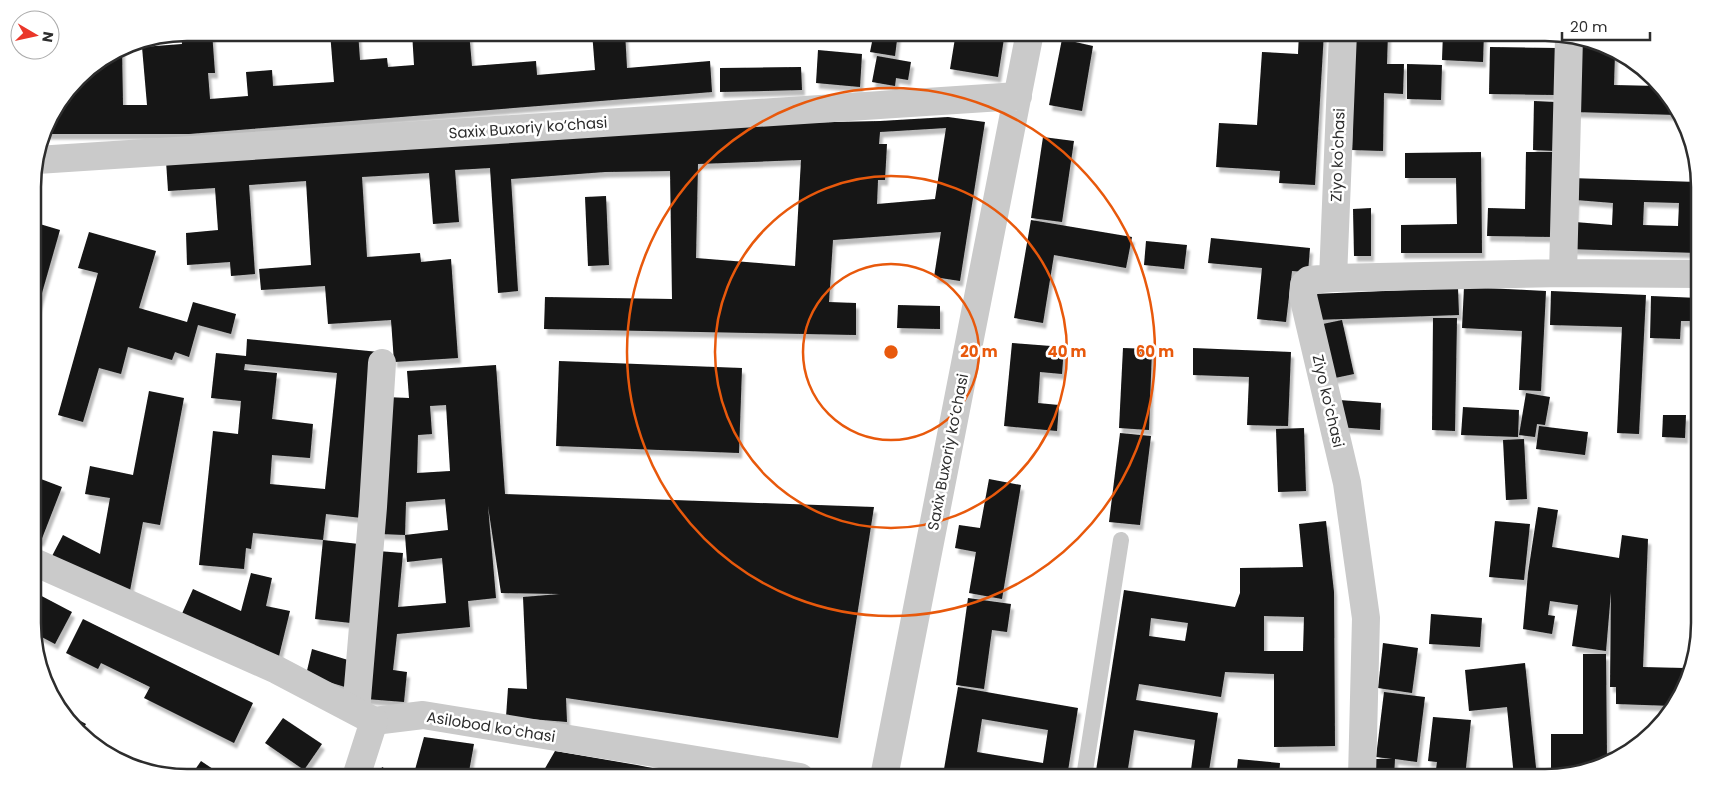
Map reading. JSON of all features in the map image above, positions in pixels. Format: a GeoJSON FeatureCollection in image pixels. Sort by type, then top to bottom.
{"type":"FeatureCollection","features":[{"type":"Feature","properties":{"kind":"street","name":"Saxix Buxoriy ko‘chasi"},"geometry":{"type":"LineString","coordinates":[[886,768],[1028,41]]}},
{"type":"Feature","properties":{"kind":"street","name":"Ziyo ko'chasi"},"geometry":{"type":"LineString","coordinates":[[1333,278],[1343,41]]}},
{"type":"Feature","properties":{"kind":"street"},"geometry":{"type":"LineString","coordinates":[[1563,273],[1569,43]]}},
{"type":"Feature","properties":{"kind":"street","name":"Saxix Buxoriy ko‘chasi"},"geometry":{"type":"LineString","coordinates":[[44,160],[1018,96]]}},
{"type":"Feature","properties":{"kind":"street","name":"Ziyo koʻchasi"},"geometry":{"type":"LineString","coordinates":[[1362,768],[1366,618],[1347,483],[1303,296],[1304,286],[1309,280],[1333,278],[1563,273],[1691,274]]}},
{"type":"Feature","properties":{"kind":"street"},"geometry":{"type":"LineString","coordinates":[[357,769],[365,716],[373,507],[382,363]]}},
{"type":"Feature","properties":{"kind":"street"},"geometry":{"type":"LineString","coordinates":[[41,565],[278,670],[365,716]]}},
{"type":"Feature","properties":{"kind":"street","name":"Asilobod koʻchasi"},"geometry":{"type":"LineString","coordinates":[[365,716],[423,715],[749,769]]}},
{"type":"Feature","properties":{"kind":"lane"},"geometry":{"type":"LineString","coordinates":[[1085,768],[1121,540]]}},
{"type":"Feature","properties":{"kind":"building"},"geometry":{"type":"Polygon","coordinates":[[[182,41],[213,41],[215,73],[208,73],[210,99],[248,96],[246,72],[272,70],[273,86],[334,82],[331,41],[359,41],[360,60],[387,58],[388,67],[414,65],[413,41],[470,41],[472,66],[536,61],[537,75],[595,70],[593,41],[626,41],[627,68],[710,61],[712,92],[189,134],[51,134],[56,122],[71,98],[91,77],[122,57],[123,105],[147,105],[142,48],[182,44],[182,41]]]}},
{"type":"Feature","properties":{"kind":"building"},"geometry":{"type":"Polygon","coordinates":[[[872,41],[897,41],[895,56],[870,52],[872,41]]]}},
{"type":"Feature","properties":{"kind":"building"},"geometry":{"type":"Polygon","coordinates":[[[955,41],[1004,41],[998,77],[950,69],[955,41]]]}},
{"type":"Feature","properties":{"kind":"building"},"geometry":{"type":"Polygon","coordinates":[[[1062,41],[1093,46],[1082,111],[1049,105],[1062,41]]]}},
{"type":"Feature","properties":{"kind":"building"},"geometry":{"type":"Polygon","coordinates":[[[1299,41],[1323,41],[1315,185],[1279,183],[1280,171],[1216,167],[1219,123],[1257,125],[1262,52],[1298,54],[1299,41]]]}},
{"type":"Feature","properties":{"kind":"building"},"geometry":{"type":"Polygon","coordinates":[[[1355,41],[1388,41],[1387,64],[1404,64],[1403,94],[1384,93],[1383,151],[1352,150],[1355,41]]]}},
{"type":"Feature","properties":{"kind":"building"},"geometry":{"type":"Polygon","coordinates":[[[1443,41],[1484,41],[1483,62],[1442,60],[1443,41]]]}},
{"type":"Feature","properties":{"kind":"building"},"geometry":{"type":"Polygon","coordinates":[[[1576,45],[1601,52],[1615,59],[1614,85],[1650,86],[1661,98],[1671,115],[1574,112],[1576,45]]]}},
{"type":"Feature","properties":{"kind":"building"},"geometry":{"type":"Polygon","coordinates":[[[1490,47],[1557,48],[1556,95],[1489,94],[1490,47]]]}},
{"type":"Feature","properties":{"kind":"building"},"geometry":{"type":"Polygon","coordinates":[[[818,50],[862,54],[860,87],[816,83],[818,50]]]}},
{"type":"Feature","properties":{"kind":"building"},"geometry":{"type":"Polygon","coordinates":[[[877,56],[911,62],[908,80],[896,78],[895,86],[872,82],[877,56]]]}},
{"type":"Feature","properties":{"kind":"building"},"geometry":{"type":"Polygon","coordinates":[[[1407,64],[1442,65],[1441,100],[1407,99],[1407,64]]]}},
{"type":"Feature","properties":{"kind":"building"},"geometry":{"type":"Polygon","coordinates":[[[801,67],[802,90],[720,92],[720,68],[801,67]]]}},
{"type":"Feature","properties":{"kind":"building"},"geometry":{"type":"Polygon","coordinates":[[[1534,101],[1557,102],[1556,151],[1533,150],[1534,101]]]}},
{"type":"Feature","properties":{"kind":"building"},"geometry":{"type":"Polygon","coordinates":[[[948,117],[985,122],[960,281],[934,277],[941,232],[833,240],[829,302],[856,303],[856,335],[544,329],[545,297],[672,299],[670,171],[605,172],[511,179],[518,291],[498,293],[490,168],[455,170],[459,222],[433,224],[429,173],[362,177],[367,257],[420,253],[421,262],[451,259],[458,358],[394,362],[391,320],[328,324],[325,286],[261,290],[259,269],[311,265],[306,181],[249,185],[255,274],[231,276],[230,262],[187,265],[186,233],[218,230],[215,188],[168,191],[166,161],[699,125],[880,121],[948,117]],[[946,128],[880,132],[879,144],[887,144],[885,180],[878,180],[877,204],[935,199],[946,128]],[[801,160],[698,164],[696,258],[795,266],[801,160]]]}},
{"type":"Feature","properties":{"kind":"building"},"geometry":{"type":"Polygon","coordinates":[[[1043,137],[1074,141],[1062,222],[1031,218],[1043,137]]]}},
{"type":"Feature","properties":{"kind":"building"},"geometry":{"type":"Polygon","coordinates":[[[1481,152],[1482,253],[1401,253],[1401,225],[1457,224],[1456,178],[1405,178],[1405,153],[1481,152]]]}},
{"type":"Feature","properties":{"kind":"building"},"geometry":{"type":"Polygon","coordinates":[[[1526,152],[1556,152],[1554,237],[1487,236],[1488,208],[1525,209],[1526,152]]]}},
{"type":"Feature","properties":{"kind":"building"},"geometry":{"type":"Polygon","coordinates":[[[1570,178],[1691,182],[1691,253],[1567,249],[1570,178]],[[1576,200],[1575,222],[1612,225],[1613,203],[1576,200]],[[1644,202],[1643,225],[1678,226],[1679,203],[1644,202]]]}},
{"type":"Feature","properties":{"kind":"building"},"geometry":{"type":"Polygon","coordinates":[[[606,196],[609,265],[588,266],[585,197],[606,196]]]}},
{"type":"Feature","properties":{"kind":"building"},"geometry":{"type":"Polygon","coordinates":[[[1371,208],[1371,256],[1354,256],[1353,209],[1371,208]]]}},
{"type":"Feature","properties":{"kind":"building"},"geometry":{"type":"Polygon","coordinates":[[[1031,220],[1132,237],[1126,268],[1054,255],[1043,323],[1014,318],[1031,220]]]}},
{"type":"Feature","properties":{"kind":"building"},"geometry":{"type":"Polygon","coordinates":[[[42,225],[60,230],[42,294],[42,225]]]}},
{"type":"Feature","properties":{"kind":"building"},"geometry":{"type":"Polygon","coordinates":[[[89,232],[156,251],[139,308],[187,322],[193,302],[236,314],[231,334],[198,325],[189,357],[175,352],[172,360],[128,347],[121,374],[99,368],[83,422],[58,415],[98,273],[78,268],[89,232]]]}},
{"type":"Feature","properties":{"kind":"building"},"geometry":{"type":"Polygon","coordinates":[[[1211,238],[1310,248],[1308,272],[1292,271],[1286,322],[1257,319],[1262,268],[1208,263],[1211,238]]]}},
{"type":"Feature","properties":{"kind":"building"},"geometry":{"type":"Polygon","coordinates":[[[1146,241],[1187,245],[1184,269],[1144,265],[1146,241]]]}},
{"type":"Feature","properties":{"kind":"building"},"geometry":{"type":"Polygon","coordinates":[[[1464,287],[1546,291],[1541,391],[1519,390],[1522,331],[1462,328],[1464,287]]]}},
{"type":"Feature","properties":{"kind":"building"},"geometry":{"type":"Polygon","coordinates":[[[1458,288],[1459,315],[1314,320],[1313,294],[1458,288]]]}},
{"type":"Feature","properties":{"kind":"building"},"geometry":{"type":"Polygon","coordinates":[[[1551,291],[1646,295],[1639,434],[1617,433],[1622,327],[1550,325],[1551,291]]]}},
{"type":"Feature","properties":{"kind":"building"},"geometry":{"type":"Polygon","coordinates":[[[1651,296],[1691,298],[1691,321],[1681,321],[1680,339],[1650,338],[1651,296]]]}},
{"type":"Feature","properties":{"kind":"building"},"geometry":{"type":"Polygon","coordinates":[[[898,305],[940,306],[940,329],[897,328],[898,305]]]}},
{"type":"Feature","properties":{"kind":"building"},"geometry":{"type":"Polygon","coordinates":[[[1433,318],[1457,318],[1455,431],[1432,430],[1433,318]]]}},
{"type":"Feature","properties":{"kind":"building"},"geometry":{"type":"Polygon","coordinates":[[[1342,320],[1354,374],[1330,379],[1318,325],[1342,320]]]}},
{"type":"Feature","properties":{"kind":"building"},"geometry":{"type":"Polygon","coordinates":[[[247,339],[379,352],[362,518],[326,514],[323,540],[253,533],[251,549],[246,548],[244,569],[199,565],[213,431],[238,434],[241,401],[211,398],[216,353],[246,356],[247,339]],[[245,364],[244,370],[277,373],[272,419],[313,424],[310,458],[272,455],[270,484],[325,489],[337,373],[245,364]]]}},
{"type":"Feature","properties":{"kind":"building"},"geometry":{"type":"Polygon","coordinates":[[[1012,343],[1064,347],[1062,374],[1040,372],[1038,403],[1059,405],[1057,431],[1004,426],[1012,343]]]}},
{"type":"Feature","properties":{"kind":"building"},"geometry":{"type":"Polygon","coordinates":[[[1123,348],[1152,349],[1149,430],[1119,428],[1123,348]]]}},
{"type":"Feature","properties":{"kind":"building"},"geometry":{"type":"Polygon","coordinates":[[[1193,348],[1291,352],[1288,426],[1247,425],[1249,377],[1193,375],[1193,348]]]}},
{"type":"Feature","properties":{"kind":"building"},"geometry":{"type":"Polygon","coordinates":[[[559,361],[742,368],[739,453],[556,446],[559,361]]]}},
{"type":"Feature","properties":{"kind":"building"},"geometry":{"type":"Polygon","coordinates":[[[496,365],[505,494],[874,507],[838,738],[566,698],[567,722],[506,717],[508,688],[527,689],[523,597],[560,594],[501,593],[488,506],[496,598],[468,601],[470,627],[397,634],[393,670],[407,672],[404,702],[366,699],[378,551],[403,553],[398,607],[446,603],[442,558],[407,562],[405,535],[380,534],[385,397],[409,398],[407,371],[496,365]],[[446,405],[430,406],[432,434],[418,435],[417,473],[450,471],[446,405]],[[445,499],[406,502],[405,535],[448,530],[445,499]]]}},
{"type":"Feature","properties":{"kind":"building"},"geometry":{"type":"Polygon","coordinates":[[[149,391],[184,398],[160,525],[143,522],[129,596],[52,556],[63,535],[100,554],[110,498],[85,494],[90,466],[133,475],[149,391]]]}},
{"type":"Feature","properties":{"kind":"building"},"geometry":{"type":"Polygon","coordinates":[[[1526,393],[1550,397],[1545,425],[1537,424],[1535,437],[1519,435],[1526,393]]]}},
{"type":"Feature","properties":{"kind":"building"},"geometry":{"type":"Polygon","coordinates":[[[1339,400],[1381,403],[1380,430],[1337,427],[1339,400]]]}},
{"type":"Feature","properties":{"kind":"building"},"geometry":{"type":"Polygon","coordinates":[[[1463,407],[1519,410],[1518,437],[1461,435],[1463,407]]]}},
{"type":"Feature","properties":{"kind":"building"},"geometry":{"type":"Polygon","coordinates":[[[1663,415],[1686,415],[1685,438],[1662,437],[1663,415]]]}},
{"type":"Feature","properties":{"kind":"building"},"geometry":{"type":"Polygon","coordinates":[[[1539,426],[1588,432],[1585,455],[1536,449],[1539,426]]]}},
{"type":"Feature","properties":{"kind":"building"},"geometry":{"type":"Polygon","coordinates":[[[1304,428],[1306,491],[1278,492],[1276,429],[1304,428]]]}},
{"type":"Feature","properties":{"kind":"building"},"geometry":{"type":"Polygon","coordinates":[[[1120,433],[1151,436],[1140,525],[1109,522],[1120,433]]]}},
{"type":"Feature","properties":{"kind":"building"},"geometry":{"type":"Polygon","coordinates":[[[1524,439],[1527,499],[1506,500],[1503,440],[1524,439]]]}},
{"type":"Feature","properties":{"kind":"building"},"geometry":{"type":"Polygon","coordinates":[[[41,479],[62,487],[41,541],[41,479]]]}},
{"type":"Feature","properties":{"kind":"building"},"geometry":{"type":"Polygon","coordinates":[[[989,479],[1021,485],[1002,599],[969,593],[976,552],[955,548],[959,525],[980,528],[989,479]]]}},
{"type":"Feature","properties":{"kind":"building"},"geometry":{"type":"Polygon","coordinates":[[[1538,507],[1558,510],[1552,547],[1619,558],[1622,535],[1648,539],[1643,667],[1684,668],[1676,688],[1665,706],[1616,704],[1616,687],[1610,687],[1611,592],[1606,651],[1572,646],[1578,605],[1550,601],[1548,615],[1555,616],[1552,634],[1523,629],[1528,573],[1538,507]]]}},
{"type":"Feature","properties":{"kind":"building"},"geometry":{"type":"Polygon","coordinates":[[[1326,521],[1334,592],[1335,746],[1274,747],[1274,674],[1225,672],[1221,697],[1139,684],[1136,700],[1218,713],[1209,768],[1191,768],[1195,740],[1134,730],[1128,768],[1096,768],[1124,590],[1235,607],[1240,593],[1240,568],[1303,567],[1299,524],[1326,521]],[[1264,616],[1264,651],[1303,651],[1304,617],[1264,616]],[[1151,618],[1149,636],[1185,641],[1188,623],[1151,618]]]}},
{"type":"Feature","properties":{"kind":"building"},"geometry":{"type":"Polygon","coordinates":[[[1495,521],[1530,524],[1524,580],[1489,577],[1495,521]]]}},
{"type":"Feature","properties":{"kind":"building"},"geometry":{"type":"Polygon","coordinates":[[[323,540],[359,544],[351,623],[315,619],[323,540]]]}},
{"type":"Feature","properties":{"kind":"building"},"geometry":{"type":"Polygon","coordinates":[[[251,573],[272,578],[266,606],[290,611],[279,656],[180,618],[193,589],[241,611],[251,573]]]}},
{"type":"Feature","properties":{"kind":"building"},"geometry":{"type":"Polygon","coordinates":[[[41,596],[72,612],[55,644],[42,637],[41,596]]]}},
{"type":"Feature","properties":{"kind":"building"},"geometry":{"type":"Polygon","coordinates":[[[968,598],[1011,604],[1007,632],[992,630],[984,689],[956,685],[968,598]]]}},
{"type":"Feature","properties":{"kind":"building"},"geometry":{"type":"Polygon","coordinates":[[[1431,614],[1482,618],[1480,647],[1429,644],[1431,614]]]}},
{"type":"Feature","properties":{"kind":"building"},"geometry":{"type":"Polygon","coordinates":[[[83,619],[253,703],[234,743],[144,698],[150,687],[101,663],[98,669],[66,653],[83,619]]]}},
{"type":"Feature","properties":{"kind":"building"},"geometry":{"type":"Polygon","coordinates":[[[1383,643],[1418,648],[1412,693],[1378,688],[1383,643]]]}},
{"type":"Feature","properties":{"kind":"building"},"geometry":{"type":"Polygon","coordinates":[[[312,649],[348,660],[345,687],[306,675],[312,649]]]}},
{"type":"Feature","properties":{"kind":"building"},"geometry":{"type":"Polygon","coordinates":[[[1583,654],[1606,654],[1607,755],[1574,766],[1551,768],[1551,734],[1583,734],[1583,654]]]}},
{"type":"Feature","properties":{"kind":"building"},"geometry":{"type":"Polygon","coordinates":[[[1525,663],[1536,768],[1513,768],[1507,707],[1469,711],[1465,670],[1525,663]]]}},
{"type":"Feature","properties":{"kind":"building"},"geometry":{"type":"Polygon","coordinates":[[[958,687],[1078,708],[1068,768],[944,768],[958,687]],[[982,719],[977,752],[1043,763],[1048,730],[982,719]]]}},
{"type":"Feature","properties":{"kind":"building"},"geometry":{"type":"Polygon","coordinates":[[[1384,692],[1425,697],[1417,762],[1395,759],[1394,768],[1369,768],[1369,759],[1392,759],[1376,757],[1384,692]]]}},
{"type":"Feature","properties":{"kind":"building"},"geometry":{"type":"Polygon","coordinates":[[[1433,717],[1471,720],[1466,768],[1436,768],[1437,762],[1428,761],[1433,717]]]}},
{"type":"Feature","properties":{"kind":"building"},"geometry":{"type":"Polygon","coordinates":[[[283,718],[322,744],[305,769],[302,769],[265,743],[283,718]]]}},
{"type":"Feature","properties":{"kind":"building"},"geometry":{"type":"Polygon","coordinates":[[[424,737],[474,744],[469,769],[415,769],[424,737]]]}},
{"type":"Feature","properties":{"kind":"building"},"geometry":{"type":"Polygon","coordinates":[[[555,751],[656,769],[545,769],[555,751]]]}},
{"type":"Feature","properties":{"kind":"building"},"geometry":{"type":"Polygon","coordinates":[[[1238,759],[1280,763],[1280,768],[1237,768],[1238,759]]]}},
{"type":"Feature","properties":{"kind":"building"},"geometry":{"type":"Polygon","coordinates":[[[201,761],[213,769],[196,769],[201,761]]]}}]}
